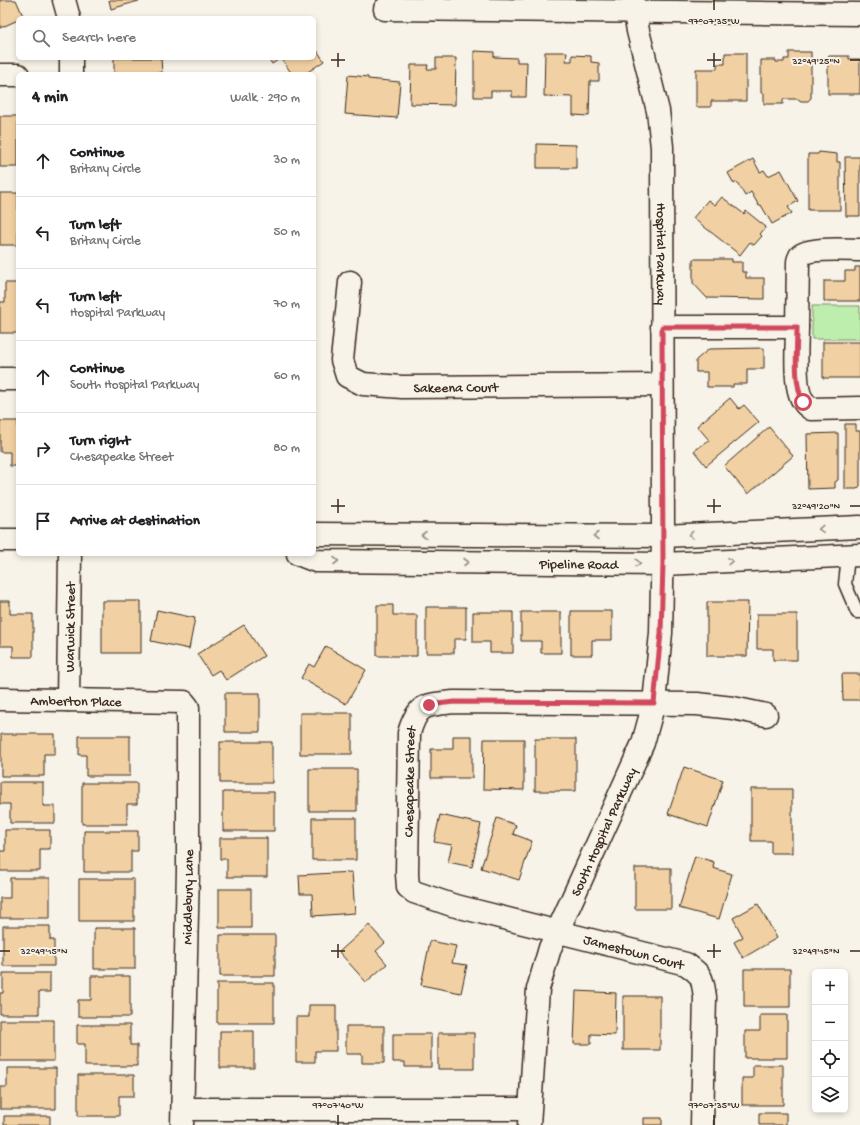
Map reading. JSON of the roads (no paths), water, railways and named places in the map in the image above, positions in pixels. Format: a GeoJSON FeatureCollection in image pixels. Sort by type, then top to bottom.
{"type":"FeatureCollection","features":[{"type":"Feature","properties":{"kind":"street"},"geometry":{"type":"LineString","coordinates":[[64,0],[68,16]]}},
{"type":"Feature","properties":{"kind":"street"},"geometry":{"type":"LineString","coordinates":[[385,9],[634,6],[860,14]]}},
{"type":"Feature","properties":{"kind":"street","name":"Hospital Parkway"},"geometry":{"type":"LineString","coordinates":[[634,6],[638,31],[658,111],[662,147],[663,536]]}},
{"type":"Feature","properties":{"kind":"street"},"geometry":{"type":"LineString","coordinates":[[71,60],[71,72]]}},
{"type":"Feature","properties":{"kind":"street"},"geometry":{"type":"LineString","coordinates":[[0,75],[16,75]]}},
{"type":"Feature","properties":{"kind":"street"},"geometry":{"type":"LineString","coordinates":[[860,250],[818,250],[808,252],[800,256],[797,266],[797,381],[803,402],[811,408],[860,408]]}},
{"type":"Feature","properties":{"kind":"street","name":"Sakeena Court"},"geometry":{"type":"LineString","coordinates":[[350,282],[342,360],[347,376],[363,384],[402,387],[662,385]]}},
{"type":"Feature","properties":{"kind":"street"},"geometry":{"type":"LineString","coordinates":[[662,327],[797,327]]}},
{"type":"Feature","properties":{"kind":"street"},"geometry":{"type":"LineString","coordinates":[[0,379],[16,379]]}},
{"type":"Feature","properties":{"kind":"street","name":"Pipeline Road"},"geometry":{"type":"LineString","coordinates":[[316,534],[663,536],[860,527]]}},
{"type":"Feature","properties":{"kind":"street","name":"South Hospital Parkway"},"geometry":{"type":"LineString","coordinates":[[529,1117],[538,989],[550,948],[643,743],[654,703],[661,633],[663,536]]}},
{"type":"Feature","properties":{"kind":"street"},"geometry":{"type":"LineString","coordinates":[[0,540],[16,540]]}},
{"type":"Feature","properties":{"kind":"street","name":"Warwick Street"},"geometry":{"type":"LineString","coordinates":[[68,700],[70,556]]}},
{"type":"Feature","properties":{"kind":"street","name":"Pipeline Road"},"geometry":{"type":"LineString","coordinates":[[303,556],[316,561],[663,564],[854,556]]}},
{"type":"Feature","properties":{"kind":"street","name":"Amberton Place"},"geometry":{"type":"LineString","coordinates":[[0,699],[152,701]]}},
{"type":"Feature","properties":{"kind":"street","name":"Middlebury Lane"},"geometry":{"type":"LineString","coordinates":[[152,701],[184,702],[188,707],[188,870],[182,1117]]}},
{"type":"Feature","properties":{"kind":"street","name":"Chesapeake Street"},"geometry":{"type":"LineString","coordinates":[[558,931],[452,905],[414,892],[408,887],[409,732],[414,718],[420,710],[429,705],[454,702],[654,703]]}},
{"type":"Feature","properties":{"kind":"street"},"geometry":{"type":"LineString","coordinates":[[654,703],[697,704],[733,708],[766,715]]}},
{"type":"Feature","properties":{"kind":"street","name":"Jamestown Court"},"geometry":{"type":"LineString","coordinates":[[558,931],[686,964],[703,979],[705,997],[702,1125]]}},
{"type":"Feature","properties":{"kind":"street"},"geometry":{"type":"LineString","coordinates":[[182,1117],[529,1117]]}},
{"type":"Feature","properties":{"kind":"lane"},"geometry":{"type":"LineString","coordinates":[[854,556],[846,584],[857,612],[860,612]]}}]}
